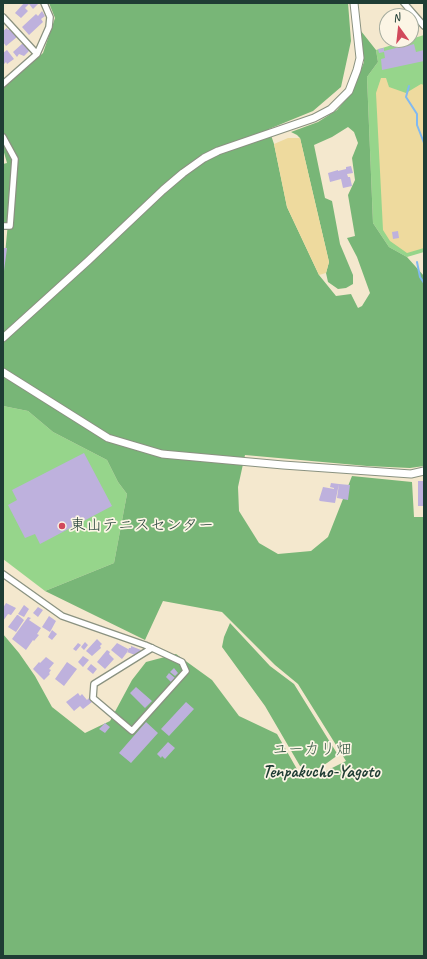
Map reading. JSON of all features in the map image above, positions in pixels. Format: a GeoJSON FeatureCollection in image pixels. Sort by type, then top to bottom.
{"type":"FeatureCollection","features":[{"type":"Feature","properties":{"kind":"street"},"geometry":{"type":"LineString","coordinates":[[3,84],[37,54],[49,27],[50,17],[44,3]]}},
{"type":"Feature","properties":{"kind":"street"},"geometry":{"type":"LineString","coordinates":[[3,338],[163,190],[204,158],[232,146],[314,118],[331,108],[349,91],[360,58],[354,3]]}},
{"type":"Feature","properties":{"kind":"street"},"geometry":{"type":"LineString","coordinates":[[404,3],[424,26]]}},
{"type":"Feature","properties":{"kind":"street"},"geometry":{"type":"LineString","coordinates":[[4,20],[37,54]]}},
{"type":"Feature","properties":{"kind":"street"},"geometry":{"type":"LineString","coordinates":[[3,137],[15,158],[10,226],[3,226]]}},
{"type":"Feature","properties":{"kind":"street"},"geometry":{"type":"LineString","coordinates":[[3,372],[108,438],[162,454],[283,465],[410,474],[424,471]]}},
{"type":"Feature","properties":{"kind":"street"},"geometry":{"type":"LineString","coordinates":[[3,574],[62,616],[152,648],[182,662],[186,671],[132,731],[93,698],[94,684],[152,648]]}},
{"type":"Feature","properties":{"kind":"green space"},"geometry":{"type":"Polygon","coordinates":[[[49,3],[348,3],[351,41],[341,87],[313,111],[269,129],[274,144],[287,207],[319,275],[336,296],[351,294],[358,308],[362,306],[370,293],[357,257],[347,238],[355,236],[348,195],[355,180],[352,158],[358,143],[354,132],[348,127],[332,137],[314,145],[325,198],[332,201],[340,244],[353,275],[353,284],[346,288],[338,289],[328,282],[326,273],[329,262],[300,138],[291,132],[318,122],[337,110],[353,91],[364,62],[361,31],[376,50],[378,62],[367,77],[373,223],[389,247],[407,257],[424,276],[424,466],[410,468],[367,466],[245,455],[238,487],[239,511],[259,543],[278,554],[311,551],[328,537],[352,476],[412,482],[414,517],[424,517],[424,956],[3,956],[3,634],[19,653],[35,676],[52,707],[85,733],[110,721],[132,680],[146,662],[176,654],[212,680],[239,716],[277,734],[298,771],[316,776],[346,761],[298,684],[275,665],[222,612],[163,601],[145,640],[45,591],[114,563],[127,494],[118,482],[107,460],[53,432],[28,411],[3,406],[3,275],[8,223],[3,222],[3,164],[7,163],[3,149],[3,88],[43,53],[55,18],[49,3]]]}},
{"type":"Feature","properties":{"kind":"green space"},"geometry":{"type":"Polygon","coordinates":[[[424,35],[424,252],[407,257],[389,247],[373,223],[367,77],[378,62],[376,50],[382,48],[419,48],[419,37],[424,35]]]}},
{"type":"Feature","properties":{"kind":"green space","name":"東山テニスセンター"},"geometry":{"type":"Polygon","coordinates":[[[3,406],[28,411],[53,432],[107,460],[118,482],[127,494],[114,563],[45,591],[3,559],[3,406]]]}},
{"type":"Feature","properties":{"kind":"green space","name":"ユーカリ畑"},"geometry":{"type":"Polygon","coordinates":[[[230,623],[270,666],[294,684],[338,755],[314,771],[300,766],[265,706],[222,647],[224,637],[230,623]]]}},
{"type":"Feature","properties":{"kind":"sand"},"geometry":{"type":"Polygon","coordinates":[[[381,78],[386,78],[389,87],[406,93],[421,84],[424,85],[424,248],[407,253],[390,241],[383,230],[376,93],[381,78]]]}},
{"type":"Feature","properties":{"kind":"sand"},"geometry":{"type":"Polygon","coordinates":[[[288,138],[300,138],[329,262],[326,273],[319,275],[287,207],[274,144],[288,138]]]}},
{"type":"Feature","properties":{"kind":"building"},"geometry":{"type":"Polygon","coordinates":[[[24,3],[39,3],[33,9],[29,4],[25,8],[28,11],[21,18],[15,13],[24,3]]]}},
{"type":"Feature","properties":{"kind":"building"},"geometry":{"type":"Polygon","coordinates":[[[42,11],[45,16],[41,19],[43,22],[29,35],[22,27],[36,14],[38,16],[42,11]]]}},
{"type":"Feature","properties":{"kind":"building"},"geometry":{"type":"Polygon","coordinates":[[[7,28],[8,30],[11,28],[17,37],[6,46],[3,42],[3,31],[7,28]]]}},
{"type":"Feature","properties":{"kind":"building"},"geometry":{"type":"Polygon","coordinates":[[[23,43],[29,48],[29,51],[24,56],[19,54],[17,57],[13,52],[23,43]]]}},
{"type":"Feature","properties":{"kind":"building"},"geometry":{"type":"Polygon","coordinates":[[[384,48],[384,51],[396,48],[415,48],[416,52],[424,50],[424,61],[382,70],[381,59],[385,58],[384,52],[379,53],[378,49],[384,48]]]}},
{"type":"Feature","properties":{"kind":"building"},"geometry":{"type":"Polygon","coordinates":[[[7,50],[14,59],[3,65],[3,53],[7,50]]]}},
{"type":"Feature","properties":{"kind":"building"},"geometry":{"type":"Polygon","coordinates":[[[351,166],[353,173],[347,174],[348,177],[350,177],[352,186],[343,188],[341,179],[330,182],[328,173],[346,169],[346,167],[351,166]]]}},
{"type":"Feature","properties":{"kind":"building"},"geometry":{"type":"Polygon","coordinates":[[[398,231],[399,238],[393,239],[392,232],[398,231]]]}},
{"type":"Feature","properties":{"kind":"building"},"geometry":{"type":"Polygon","coordinates":[[[3,248],[7,248],[4,271],[3,271],[3,248]]]}},
{"type":"Feature","properties":{"kind":"building"},"geometry":{"type":"Polygon","coordinates":[[[84,453],[112,506],[40,544],[35,534],[25,538],[8,505],[17,500],[12,490],[84,453]]]}},
{"type":"Feature","properties":{"kind":"building"},"geometry":{"type":"Polygon","coordinates":[[[418,481],[424,481],[424,506],[418,506],[418,481]]]}},
{"type":"Feature","properties":{"kind":"building"},"geometry":{"type":"Polygon","coordinates":[[[331,483],[339,484],[335,503],[320,501],[323,487],[334,489],[330,487],[331,483]]]}},
{"type":"Feature","properties":{"kind":"building"},"geometry":{"type":"Polygon","coordinates":[[[339,484],[350,485],[348,500],[337,498],[339,484]]]}},
{"type":"Feature","properties":{"kind":"building"},"geometry":{"type":"Polygon","coordinates":[[[6,603],[16,608],[11,615],[8,614],[3,621],[3,608],[6,603]]]}},
{"type":"Feature","properties":{"kind":"building"},"geometry":{"type":"Polygon","coordinates":[[[24,605],[29,609],[24,617],[18,614],[24,605]]]}},
{"type":"Feature","properties":{"kind":"building"},"geometry":{"type":"Polygon","coordinates":[[[38,607],[43,610],[38,617],[33,613],[38,607]]]}},
{"type":"Feature","properties":{"kind":"building"},"geometry":{"type":"Polygon","coordinates":[[[17,615],[24,620],[16,632],[8,627],[17,615]]]}},
{"type":"Feature","properties":{"kind":"building"},"geometry":{"type":"Polygon","coordinates":[[[49,616],[56,621],[50,632],[42,627],[49,616]]]}},
{"type":"Feature","properties":{"kind":"building"},"geometry":{"type":"Polygon","coordinates":[[[28,617],[31,618],[29,620],[41,628],[37,634],[39,635],[34,641],[33,640],[26,650],[12,639],[28,617]]]}},
{"type":"Feature","properties":{"kind":"building"},"geometry":{"type":"Polygon","coordinates":[[[52,630],[57,634],[52,640],[48,637],[52,630]]]}},
{"type":"Feature","properties":{"kind":"building"},"geometry":{"type":"Polygon","coordinates":[[[97,639],[102,644],[100,646],[101,648],[92,656],[86,651],[97,639]]]}},
{"type":"Feature","properties":{"kind":"building"},"geometry":{"type":"Polygon","coordinates":[[[85,642],[88,645],[84,650],[81,647],[85,642]]]}},
{"type":"Feature","properties":{"kind":"building"},"geometry":{"type":"Polygon","coordinates":[[[78,643],[81,645],[76,651],[73,649],[78,643]]]}},
{"type":"Feature","properties":{"kind":"building"},"geometry":{"type":"Polygon","coordinates":[[[117,643],[128,649],[122,659],[111,650],[117,643]]]}},
{"type":"Feature","properties":{"kind":"building"},"geometry":{"type":"Polygon","coordinates":[[[131,646],[141,650],[139,654],[136,653],[135,655],[127,652],[131,646]]]}},
{"type":"Feature","properties":{"kind":"building"},"geometry":{"type":"Polygon","coordinates":[[[107,650],[114,659],[105,669],[97,662],[107,650]]]}},
{"type":"Feature","properties":{"kind":"building"},"geometry":{"type":"Polygon","coordinates":[[[83,656],[89,660],[83,667],[78,662],[83,656]]]}},
{"type":"Feature","properties":{"kind":"building"},"geometry":{"type":"Polygon","coordinates":[[[46,657],[54,663],[49,669],[51,670],[49,673],[50,674],[44,680],[33,669],[46,657]]]}},
{"type":"Feature","properties":{"kind":"building"},"geometry":{"type":"Polygon","coordinates":[[[67,662],[77,669],[64,686],[55,679],[67,662]]]}},
{"type":"Feature","properties":{"kind":"building"},"geometry":{"type":"Polygon","coordinates":[[[91,664],[97,669],[93,674],[87,669],[91,664]]]}},
{"type":"Feature","properties":{"kind":"building"},"geometry":{"type":"Polygon","coordinates":[[[174,668],[178,673],[175,676],[170,672],[174,668]]]}},
{"type":"Feature","properties":{"kind":"building"},"geometry":{"type":"Polygon","coordinates":[[[169,673],[175,678],[171,682],[166,677],[169,673]]]}},
{"type":"Feature","properties":{"kind":"building"},"geometry":{"type":"Polygon","coordinates":[[[136,687],[152,701],[145,708],[130,693],[136,687]]]}},
{"type":"Feature","properties":{"kind":"building"},"geometry":{"type":"Polygon","coordinates":[[[78,693],[80,696],[82,694],[87,700],[89,698],[92,702],[83,709],[80,706],[74,711],[66,702],[78,693]]]}},
{"type":"Feature","properties":{"kind":"building"},"geometry":{"type":"Polygon","coordinates":[[[186,702],[194,709],[169,736],[161,729],[186,702]]]}},
{"type":"Feature","properties":{"kind":"building"},"geometry":{"type":"Polygon","coordinates":[[[146,722],[158,733],[131,763],[119,753],[146,722]]]}},
{"type":"Feature","properties":{"kind":"building"},"geometry":{"type":"Polygon","coordinates":[[[105,723],[110,727],[105,733],[99,729],[105,723]]]}},
{"type":"Feature","properties":{"kind":"building"},"geometry":{"type":"Polygon","coordinates":[[[168,742],[175,748],[165,759],[162,756],[161,758],[157,754],[168,742]]]}},
{"type":"Feature","properties":{"kind":"waterway"},"geometry":{"type":"LineString","coordinates":[[409,86],[406,97],[417,114],[417,125],[424,143]]}},
{"type":"Feature","properties":{"kind":"waterway"},"geometry":{"type":"LineString","coordinates":[[417,262],[420,277],[424,283]]}},
{"type":"Feature","properties":{"kind":"place","name":"東山テニスセンター"},"geometry":{"type":"Point","coordinates":[62,526]}},
{"type":"Feature","properties":{"kind":"district","name":"Tenpakucho-Yagoto"},"geometry":{"type":"Point","coordinates":[321,772]}}]}
